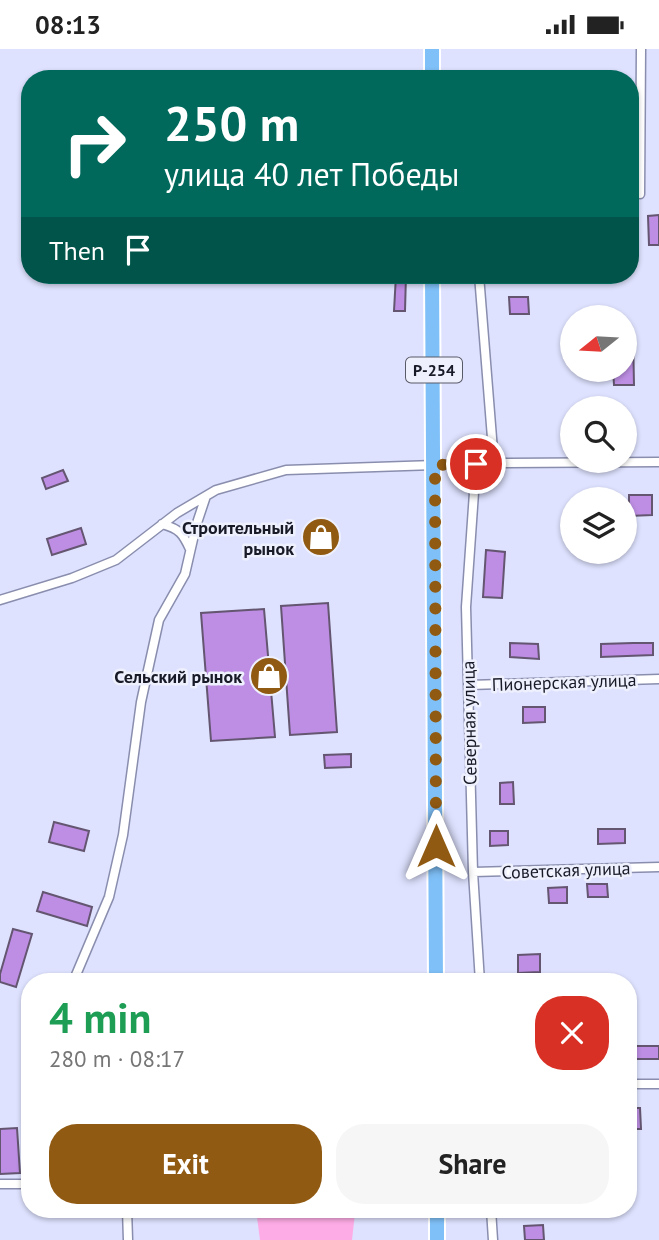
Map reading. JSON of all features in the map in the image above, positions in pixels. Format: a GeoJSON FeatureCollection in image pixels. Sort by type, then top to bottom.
{"type":"FeatureCollection","features":[{"type":"Feature","properties":{"kind":"main road"},"geometry":{"type":"LineString","coordinates":[[432,49],[432,70]]}},
{"type":"Feature","properties":{"kind":"main road","name":"Р-254"},"geometry":{"type":"LineString","coordinates":[[432,284],[436,973]]}},
{"type":"Feature","properties":{"kind":"main road"},"geometry":{"type":"LineString","coordinates":[[437,1218],[438,1240]]}},
{"type":"Feature","properties":{"kind":"street"},"geometry":{"type":"LineString","coordinates":[[640,194],[641,49]]}},
{"type":"Feature","properties":{"kind":"street"},"geometry":{"type":"LineString","coordinates":[[480,284],[494,463]]}},
{"type":"Feature","properties":{"kind":"street"},"geometry":{"type":"LineString","coordinates":[[0,600],[72,578],[116,559],[177,513],[216,490],[286,470],[659,461]]}},
{"type":"Feature","properties":{"kind":"street","name":"Северная улица"},"geometry":{"type":"LineString","coordinates":[[476,464],[466,607],[472,872],[479,973]]}},
{"type":"Feature","properties":{"kind":"street"},"geometry":{"type":"LineString","coordinates":[[77,973],[109,897],[122,835],[141,702],[159,620],[185,574],[206,496]]}},
{"type":"Feature","properties":{"kind":"street"},"geometry":{"type":"LineString","coordinates":[[162,524],[183,534],[191,549]]}},
{"type":"Feature","properties":{"kind":"street","name":"Пионерская улица"},"geometry":{"type":"LineString","coordinates":[[468,685],[659,679]]}},
{"type":"Feature","properties":{"kind":"street","name":"Советская улица"},"geometry":{"type":"LineString","coordinates":[[472,872],[659,867]]}},
{"type":"Feature","properties":{"kind":"street"},"geometry":{"type":"LineString","coordinates":[[637,1084],[659,1084]]}},
{"type":"Feature","properties":{"kind":"street"},"geometry":{"type":"LineString","coordinates":[[0,1184],[21,1184]]}},
{"type":"Feature","properties":{"kind":"street"},"geometry":{"type":"LineString","coordinates":[[127,1218],[128,1240]]}},
{"type":"Feature","properties":{"kind":"street"},"geometry":{"type":"LineString","coordinates":[[492,1218],[493,1240]]}},
{"type":"Feature","properties":{"kind":"shaded area"},"geometry":{"type":"Polygon","coordinates":[[[257,1218],[354,1218],[352,1240],[260,1240],[257,1218]]]}},
{"type":"Feature","properties":{"kind":"building"},"geometry":{"type":"Polygon","coordinates":[[[659,215],[659,245],[649,245],[648,216],[659,215]]]}},
{"type":"Feature","properties":{"kind":"building"},"geometry":{"type":"Polygon","coordinates":[[[396,284],[406,284],[405,311],[394,311],[396,284]]]}},
{"type":"Feature","properties":{"kind":"building"},"geometry":{"type":"Polygon","coordinates":[[[509,297],[528,297],[529,314],[510,314],[509,297]]]}},
{"type":"Feature","properties":{"kind":"building"},"geometry":{"type":"Polygon","coordinates":[[[614,382],[634,382],[634,385],[614,385],[614,382]]]}},
{"type":"Feature","properties":{"kind":"building"},"geometry":{"type":"Polygon","coordinates":[[[63,470],[68,481],[46,489],[42,478],[63,470]]]}},
{"type":"Feature","properties":{"kind":"building"},"geometry":{"type":"Polygon","coordinates":[[[637,495],[652,495],[652,515],[637,516],[637,495]]]}},
{"type":"Feature","properties":{"kind":"building"},"geometry":{"type":"Polygon","coordinates":[[[81,528],[86,544],[52,555],[47,539],[81,528]]]}},
{"type":"Feature","properties":{"kind":"building"},"geometry":{"type":"Polygon","coordinates":[[[486,550],[505,552],[502,598],[483,597],[486,550]]]}},
{"type":"Feature","properties":{"kind":"building"},"geometry":{"type":"Polygon","coordinates":[[[328,603],[337,732],[290,735],[281,606],[328,603]]]}},
{"type":"Feature","properties":{"kind":"building"},"geometry":{"type":"Polygon","coordinates":[[[264,609],[275,737],[211,741],[201,613],[264,609]]]}},
{"type":"Feature","properties":{"kind":"building"},"geometry":{"type":"Polygon","coordinates":[[[510,643],[538,644],[539,659],[510,657],[510,643]]]}},
{"type":"Feature","properties":{"kind":"building"},"geometry":{"type":"Polygon","coordinates":[[[653,643],[653,655],[601,657],[601,644],[653,643]]]}},
{"type":"Feature","properties":{"kind":"building"},"geometry":{"type":"Polygon","coordinates":[[[523,707],[545,707],[545,722],[523,723],[523,707]]]}},
{"type":"Feature","properties":{"kind":"building"},"geometry":{"type":"Polygon","coordinates":[[[351,754],[351,767],[325,768],[324,755],[351,754]]]}},
{"type":"Feature","properties":{"kind":"building"},"geometry":{"type":"Polygon","coordinates":[[[513,782],[514,804],[500,804],[500,783],[513,782]]]}},
{"type":"Feature","properties":{"kind":"building"},"geometry":{"type":"Polygon","coordinates":[[[54,822],[89,831],[84,851],[49,842],[54,822]]]}},
{"type":"Feature","properties":{"kind":"building"},"geometry":{"type":"Polygon","coordinates":[[[598,829],[625,829],[625,843],[598,844],[598,829]]]}},
{"type":"Feature","properties":{"kind":"building"},"geometry":{"type":"Polygon","coordinates":[[[490,831],[508,831],[508,845],[490,846],[490,831]]]}},
{"type":"Feature","properties":{"kind":"building"},"geometry":{"type":"Polygon","coordinates":[[[587,884],[607,884],[608,897],[588,897],[587,884]]]}},
{"type":"Feature","properties":{"kind":"building"},"geometry":{"type":"Polygon","coordinates":[[[567,887],[567,903],[549,903],[548,888],[567,887]]]}},
{"type":"Feature","properties":{"kind":"building"},"geometry":{"type":"Polygon","coordinates":[[[43,892],[92,907],[87,926],[37,911],[43,892]]]}},
{"type":"Feature","properties":{"kind":"building"},"geometry":{"type":"Polygon","coordinates":[[[13,929],[32,934],[16,987],[0,982],[13,929]]]}},
{"type":"Feature","properties":{"kind":"building"},"geometry":{"type":"Polygon","coordinates":[[[540,954],[540,972],[518,973],[518,955],[540,954]]]}},
{"type":"Feature","properties":{"kind":"building"},"geometry":{"type":"Polygon","coordinates":[[[637,1046],[659,1046],[659,1059],[637,1059],[637,1046]]]}},
{"type":"Feature","properties":{"kind":"building"},"geometry":{"type":"Polygon","coordinates":[[[637,1108],[640,1108],[641,1129],[637,1129],[637,1108]]]}},
{"type":"Feature","properties":{"kind":"building"},"geometry":{"type":"Polygon","coordinates":[[[17,1128],[20,1173],[0,1174],[0,1129],[17,1128]]]}},
{"type":"Feature","properties":{"kind":"building"},"geometry":{"type":"Polygon","coordinates":[[[543,1225],[544,1240],[525,1240],[524,1226],[543,1225]]]}},
{"type":"Feature","properties":{"kind":"place","name":"Строительный рынок"},"geometry":{"type":"Point","coordinates":[321,537]}},
{"type":"Feature","properties":{"kind":"place","name":"Сельский рынок"},"geometry":{"type":"Point","coordinates":[269,676]}},
{"type":"Feature","properties":{"kind":"route"},"geometry":{"type":"LineString","coordinates":[[436,846],[435,465],[476,464]]}}]}
